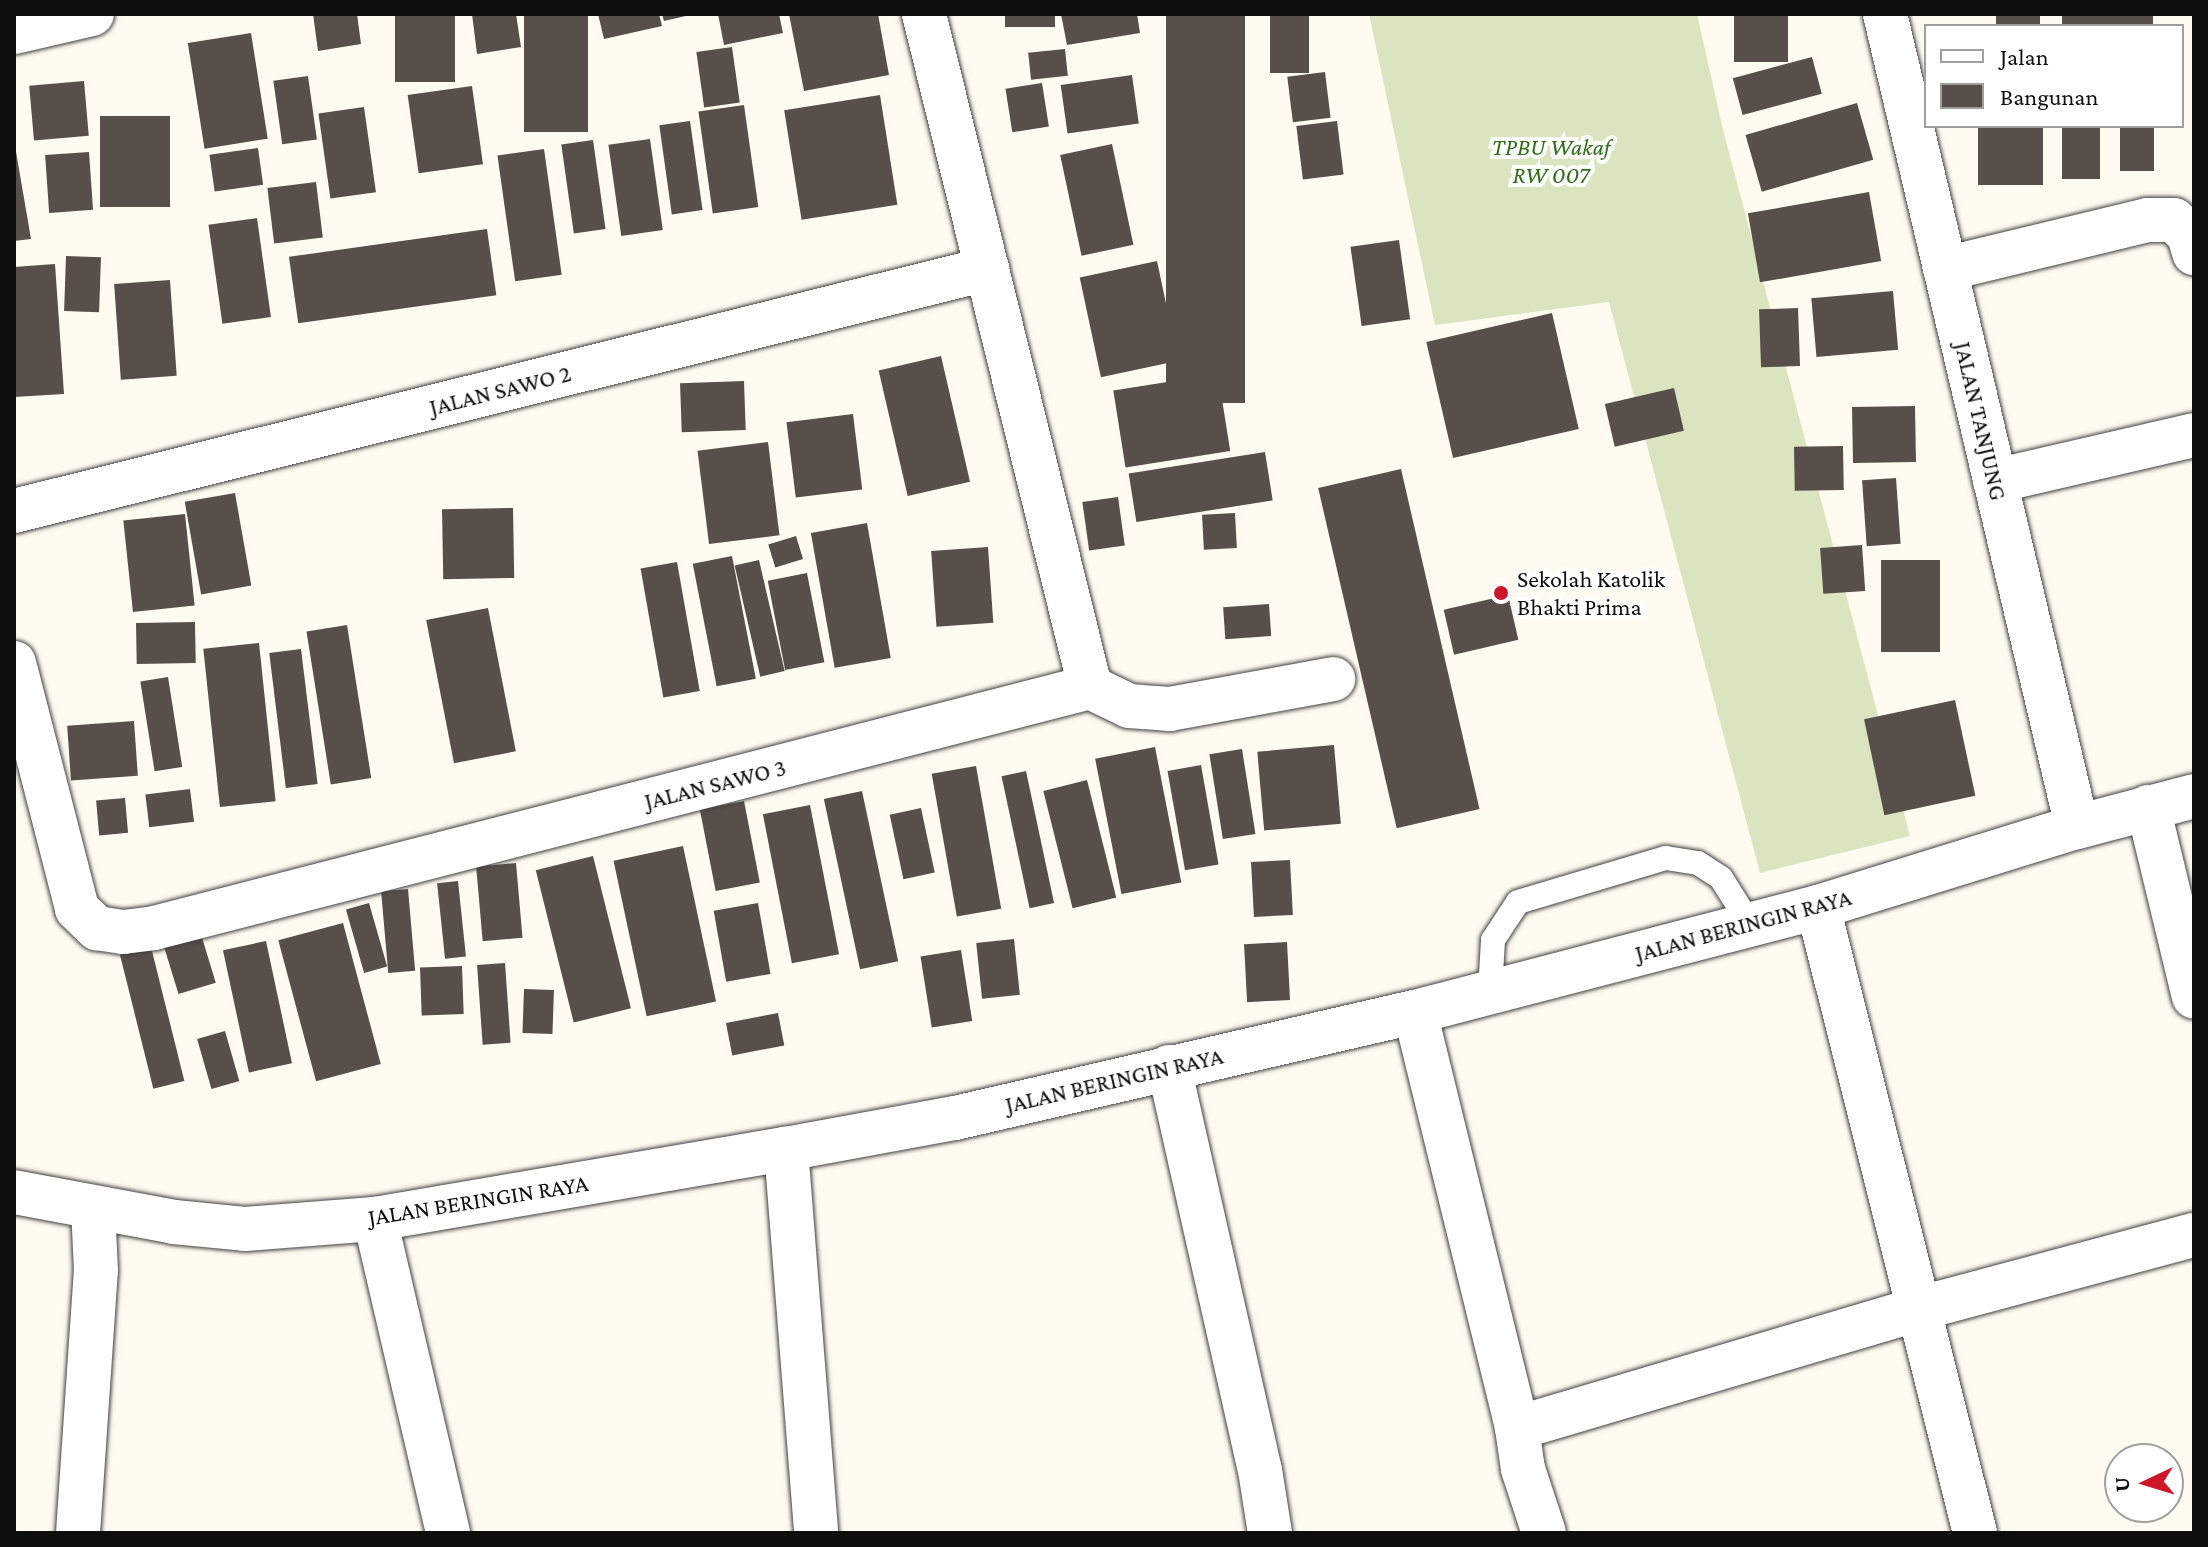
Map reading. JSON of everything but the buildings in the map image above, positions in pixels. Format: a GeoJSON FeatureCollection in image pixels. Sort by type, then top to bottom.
{"type":"FeatureCollection","features":[{"type":"Feature","properties":{"kind":"street"},"geometry":{"type":"LineString","coordinates":[[14,32],[92,14]]}},
{"type":"Feature","properties":{"kind":"street"},"geometry":{"type":"LineString","coordinates":[[924,14],[1090,687],[1129,706],[1170,709],[1333,679]]}},
{"type":"Feature","properties":{"kind":"street","name":"JALAN TANJUNG"},"geometry":{"type":"LineString","coordinates":[[1885,14],[2077,827]]}},
{"type":"Feature","properties":{"kind":"street"},"geometry":{"type":"LineString","coordinates":[[1945,269],[2147,220],[2174,220],[2189,235],[2194,253]]}},
{"type":"Feature","properties":{"kind":"street","name":"JALAN SAWO 2"},"geometry":{"type":"LineString","coordinates":[[14,511],[987,269]]}},
{"type":"Feature","properties":{"kind":"street"},"geometry":{"type":"LineString","coordinates":[[1995,481],[2194,435]]}},
{"type":"Feature","properties":{"kind":"street","name":"JALAN SAWO 3"},"geometry":{"type":"LineString","coordinates":[[14,663],[77,909],[97,928],[123,932],[154,928],[1090,687]]}},
{"type":"Feature","properties":{"kind":"street","name":"JALAN BERINGIN RAYA"},"geometry":{"type":"LineString","coordinates":[[14,1192],[174,1222],[245,1229],[375,1219],[786,1149],[955,1118],[1415,1012],[1818,907],[2077,827],[2194,796]]}},
{"type":"Feature","properties":{"kind":"street"},"geometry":{"type":"LineString","coordinates":[[2148,807],[2194,997]]}},
{"type":"Feature","properties":{"kind":"street"},"geometry":{"type":"LineString","coordinates":[[1818,907],[1975,1533]]}},
{"type":"Feature","properties":{"kind":"street"},"geometry":{"type":"LineString","coordinates":[[1415,1012],[1517,1428],[1523,1469],[1544,1533]]}},
{"type":"Feature","properties":{"kind":"street"},"geometry":{"type":"LineString","coordinates":[[1169,1067],[1260,1470],[1270,1533]]}},
{"type":"Feature","properties":{"kind":"street"},"geometry":{"type":"LineString","coordinates":[[786,1149],[816,1533]]}},
{"type":"Feature","properties":{"kind":"street"},"geometry":{"type":"LineString","coordinates":[[78,1533],[96,1271],[93,1208]]}},
{"type":"Feature","properties":{"kind":"street"},"geometry":{"type":"LineString","coordinates":[[375,1219],[448,1533]]}},
{"type":"Feature","properties":{"kind":"street"},"geometry":{"type":"LineString","coordinates":[[1517,1428],[1921,1308],[2194,1235]]}},
{"type":"Feature","properties":{"kind":"lane"},"geometry":{"type":"LineString","coordinates":[[1490,991],[1493,940],[1518,902],[1666,858],[1698,863],[1721,878],[1750,924]]}},
{"type":"Feature","properties":{"kind":"green space","name":"TPBU Wakaf RW 007"},"geometry":{"type":"Polygon","coordinates":[[[1369,14],[1697,14],[1723,130],[1910,836],[1760,873],[1609,302],[1435,325],[1369,14]]]}},
{"type":"Feature","properties":{"kind":"place","name":"Sekolah Katolik Bhakti Prima"},"geometry":{"type":"Point","coordinates":[1501,593]}}]}
